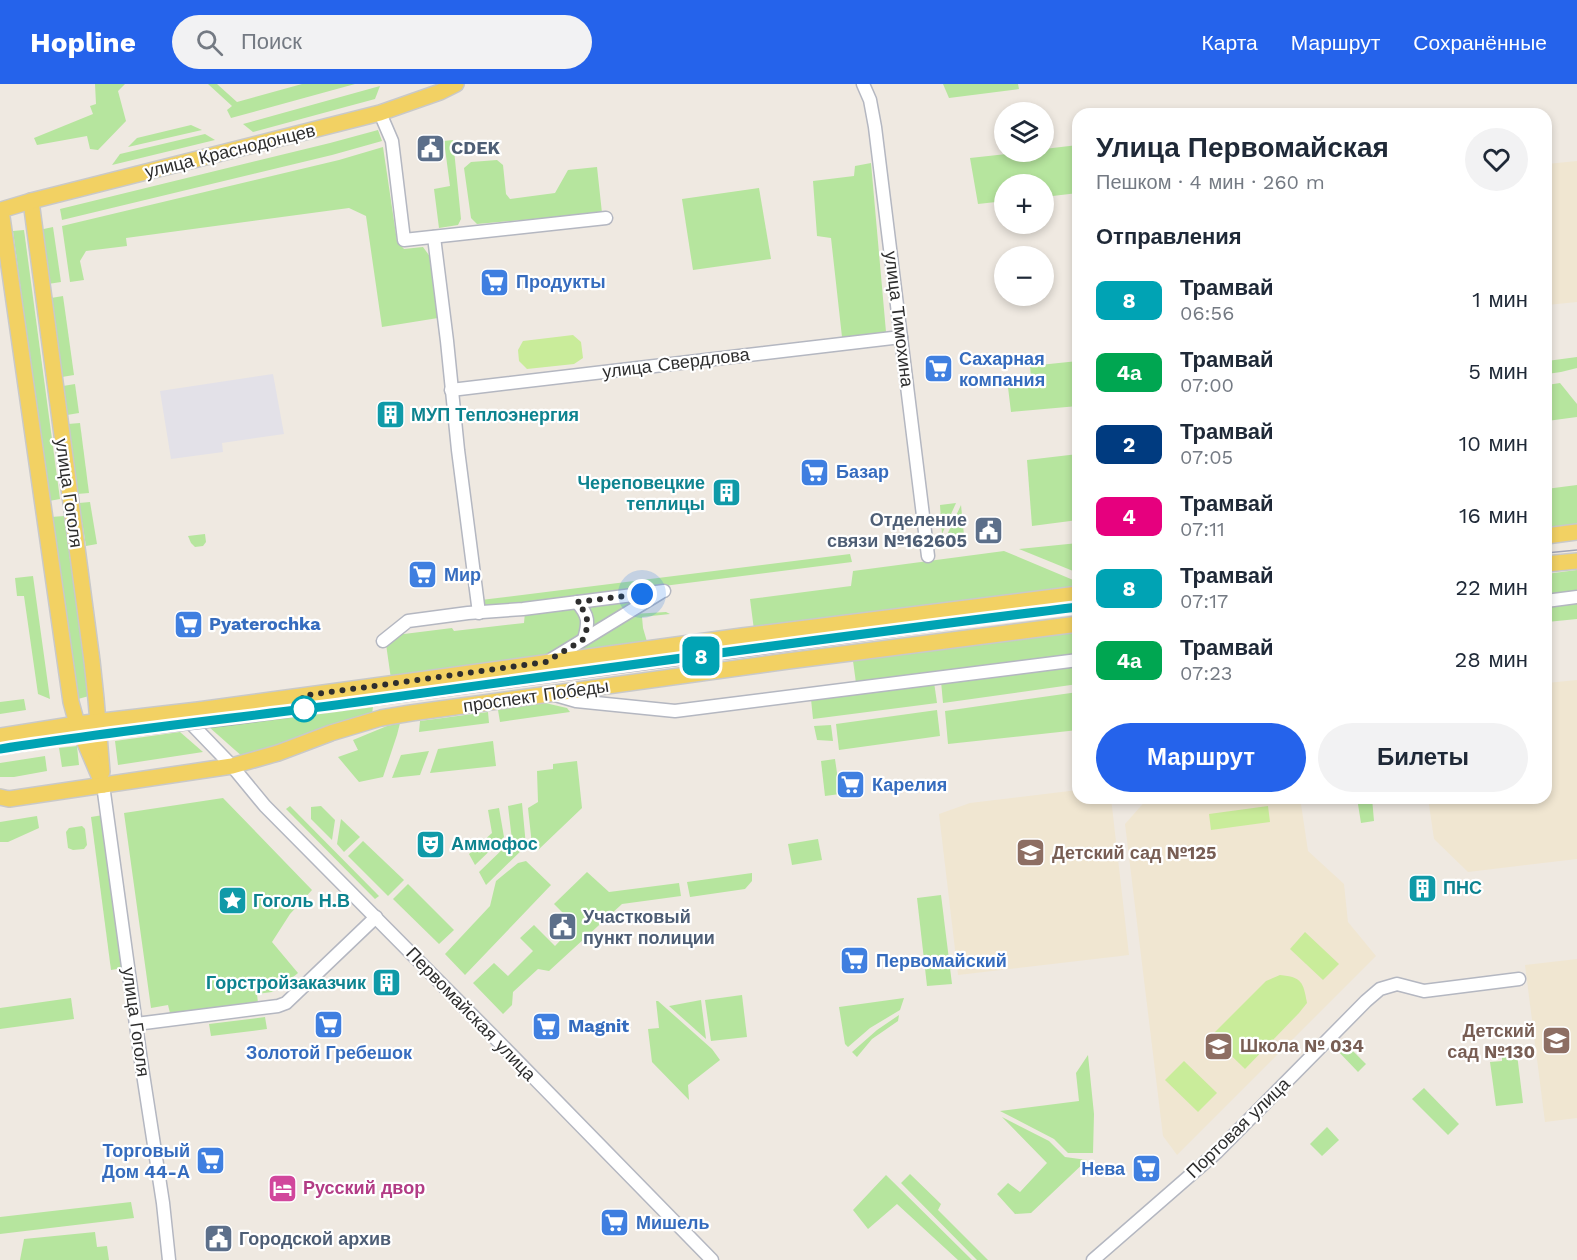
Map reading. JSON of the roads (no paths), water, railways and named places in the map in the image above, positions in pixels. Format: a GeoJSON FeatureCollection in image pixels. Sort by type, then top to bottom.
{"type":"FeatureCollection","features":[{"type":"Feature","properties":{"kind":"main road","name":"улица Краснодонцев"},"geometry":{"type":"LineString","coordinates":[[0,210],[380,113],[456,84]]}},
{"type":"Feature","properties":{"kind":"main road","name":"улица Гоголя"},"geometry":{"type":"LineString","coordinates":[[31,201],[94,680],[103,785]]}},
{"type":"Feature","properties":{"kind":"main road","name":"улица Гоголя"},"geometry":{"type":"LineString","coordinates":[[0,210],[71,702],[76,724],[103,785]]}},
{"type":"Feature","properties":{"kind":"main road"},"geometry":{"type":"LineString","coordinates":[[44,510],[71,507]]}},
{"type":"Feature","properties":{"kind":"main road"},"geometry":{"type":"LineString","coordinates":[[1552,535],[1577,532]]}},
{"type":"Feature","properties":{"kind":"main road"},"geometry":{"type":"LineString","coordinates":[[1552,563],[1577,561]]}},
{"type":"Feature","properties":{"kind":"main road","name":"проспект Победы"},"geometry":{"type":"LineString","coordinates":[[0,736],[546,662],[1072,595]]}},
{"type":"Feature","properties":{"kind":"main road","name":"проспект Победы"},"geometry":{"type":"LineString","coordinates":[[3,799],[232,766],[381,718],[1072,625]]}},
{"type":"Feature","properties":{"kind":"street","name":"улица Тимохина"},"geometry":{"type":"LineString","coordinates":[[862,84],[870,100],[875,127],[928,556]]}},
{"type":"Feature","properties":{"kind":"street"},"geometry":{"type":"LineString","coordinates":[[380,113],[392,141],[404,240],[606,218]]}},
{"type":"Feature","properties":{"kind":"street"},"geometry":{"type":"LineString","coordinates":[[434,237],[479,613]]}},
{"type":"Feature","properties":{"kind":"street","name":"улица Свердлова"},"geometry":{"type":"LineString","coordinates":[[451,390],[901,337]]}},
{"type":"Feature","properties":{"kind":"street"},"geometry":{"type":"LineString","coordinates":[[383,641],[408,621],[664,591],[546,662]]}},
{"type":"Feature","properties":{"kind":"street"},"geometry":{"type":"LineString","coordinates":[[1552,600],[1577,597]]}},
{"type":"Feature","properties":{"kind":"street"},"geometry":{"type":"LineString","coordinates":[[577,602],[585,612],[588,625],[584,639]]}},
{"type":"Feature","properties":{"kind":"street"},"geometry":{"type":"LineString","coordinates":[[548,694],[576,701],[675,711],[1072,661]]}},
{"type":"Feature","properties":{"kind":"street","name":"Первомайская улица"},"geometry":{"type":"LineString","coordinates":[[180,712],[232,766],[265,806],[712,1260]]}},
{"type":"Feature","properties":{"kind":"street","name":"улица Гоголя"},"geometry":{"type":"LineString","coordinates":[[103,785],[169,1260]]}},
{"type":"Feature","properties":{"kind":"street"},"geometry":{"type":"LineString","coordinates":[[136,1024],[278,1006],[286,1003],[376,917]]}},
{"type":"Feature","properties":{"kind":"street","name":"Портовая улица"},"geometry":{"type":"LineString","coordinates":[[1094,1260],[1217,1152],[1380,989],[1397,984],[1424,992],[1519,979]]}},
{"type":"Feature","properties":{"kind":"tram line"},"geometry":{"type":"LineString","coordinates":[[1552,552],[1577,550]]}},
{"type":"Feature","properties":{"kind":"tram line","name":"8"},"geometry":{"type":"LineString","coordinates":[[0,749],[1072,608]]}},
{"type":"Feature","properties":{"kind":"tram line"},"geometry":{"type":"LineString","coordinates":[[0,755],[84,742],[231,725],[1072,613]]}},
{"type":"Feature","properties":{"kind":"place","name":"CDEK"},"geometry":{"type":"Point","coordinates":[430,148]}},
{"type":"Feature","properties":{"kind":"place","name":"Продукты"},"geometry":{"type":"Point","coordinates":[495,282]}},
{"type":"Feature","properties":{"kind":"place","name":"Сахарная компания"},"geometry":{"type":"Point","coordinates":[938,369]}},
{"type":"Feature","properties":{"kind":"place","name":"МУП Теплоэнергия"},"geometry":{"type":"Point","coordinates":[390,415]}},
{"type":"Feature","properties":{"kind":"place","name":"Базар"},"geometry":{"type":"Point","coordinates":[815,472]}},
{"type":"Feature","properties":{"kind":"place","name":"Череповецкие теплицы"},"geometry":{"type":"Point","coordinates":[726,493]}},
{"type":"Feature","properties":{"kind":"place","name":"Отделение связи №162605"},"geometry":{"type":"Point","coordinates":[988,530]}},
{"type":"Feature","properties":{"kind":"place","name":"Мир"},"geometry":{"type":"Point","coordinates":[423,575]}},
{"type":"Feature","properties":{"kind":"place","name":"Pyaterochka"},"geometry":{"type":"Point","coordinates":[188,624]}},
{"type":"Feature","properties":{"kind":"place","name":"Карелия"},"geometry":{"type":"Point","coordinates":[851,785]}},
{"type":"Feature","properties":{"kind":"place","name":"Аммофос"},"geometry":{"type":"Point","coordinates":[430,844]}},
{"type":"Feature","properties":{"kind":"place","name":"Детский сад №125"},"geometry":{"type":"Point","coordinates":[1031,853]}},
{"type":"Feature","properties":{"kind":"place","name":"ПНС"},"geometry":{"type":"Point","coordinates":[1422,888]}},
{"type":"Feature","properties":{"kind":"place","name":"Гоголь Н.В"},"geometry":{"type":"Point","coordinates":[232,901]}},
{"type":"Feature","properties":{"kind":"place","name":"Участковый пункт полиции"},"geometry":{"type":"Point","coordinates":[562,927]}},
{"type":"Feature","properties":{"kind":"place","name":"Первомайский"},"geometry":{"type":"Point","coordinates":[855,961]}},
{"type":"Feature","properties":{"kind":"place","name":"Горстройзаказчик"},"geometry":{"type":"Point","coordinates":[387,983]}},
{"type":"Feature","properties":{"kind":"place","name":"Золотой Гребешок"},"geometry":{"type":"Point","coordinates":[329,1024]}},
{"type":"Feature","properties":{"kind":"place","name":"Magnit"},"geometry":{"type":"Point","coordinates":[547,1026]}},
{"type":"Feature","properties":{"kind":"place","name":"Детский сад №130"},"geometry":{"type":"Point","coordinates":[1556,1041]}},
{"type":"Feature","properties":{"kind":"place","name":"Школа № 034"},"geometry":{"type":"Point","coordinates":[1219,1046]}},
{"type":"Feature","properties":{"kind":"place","name":"Торговый Дом 44-А"},"geometry":{"type":"Point","coordinates":[211,1161]}},
{"type":"Feature","properties":{"kind":"place","name":"Нева"},"geometry":{"type":"Point","coordinates":[1146,1169]}},
{"type":"Feature","properties":{"kind":"place","name":"Русский двор"},"geometry":{"type":"Point","coordinates":[282,1188]}},
{"type":"Feature","properties":{"kind":"place","name":"Мишель"},"geometry":{"type":"Point","coordinates":[615,1223]}},
{"type":"Feature","properties":{"kind":"place","name":"Городской архив"},"geometry":{"type":"Point","coordinates":[218,1239]}}]}
